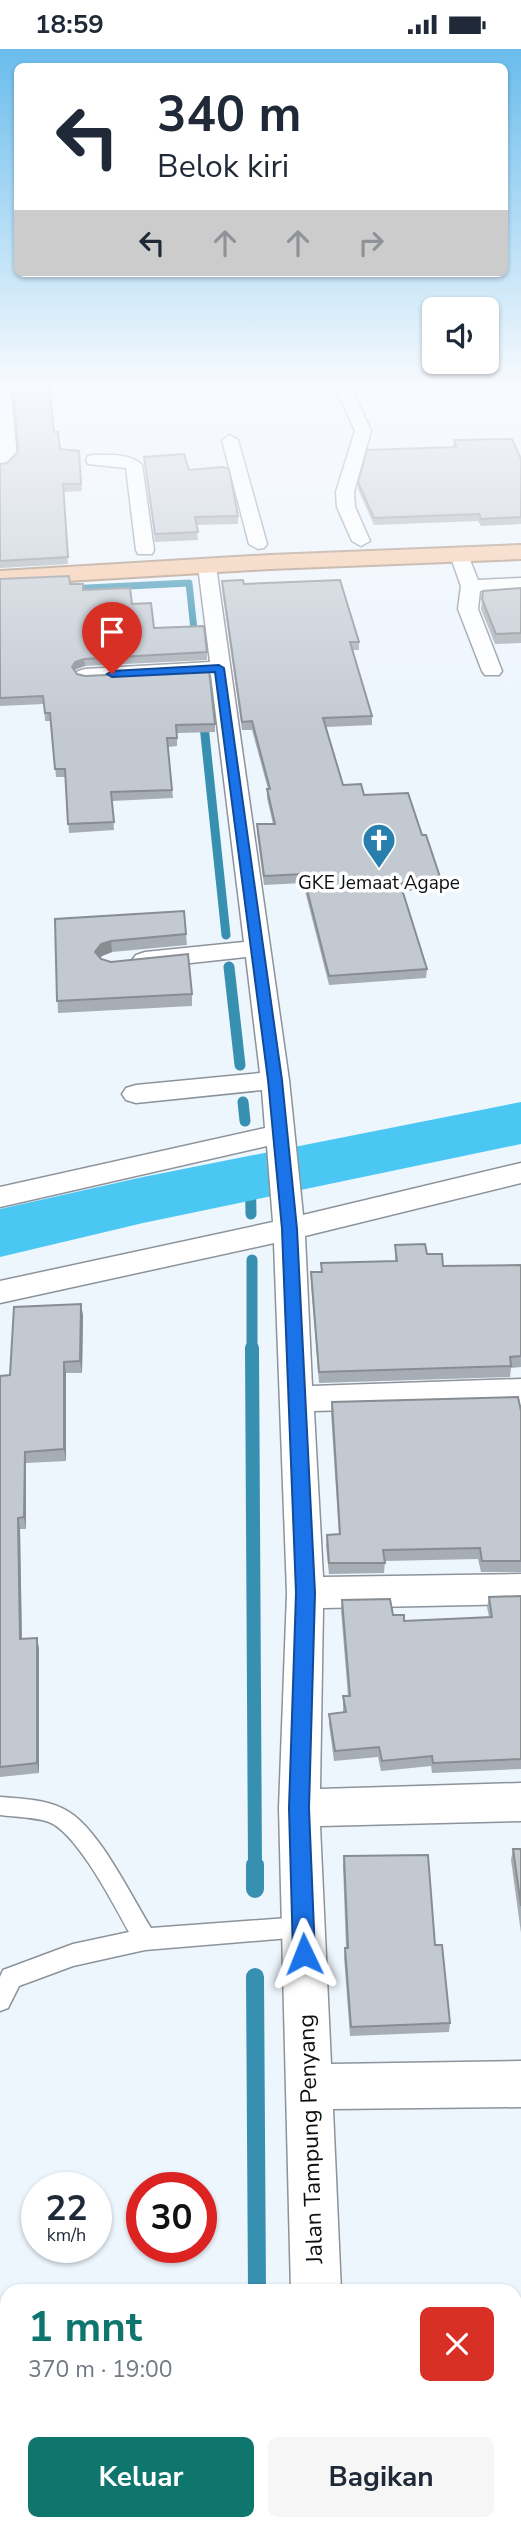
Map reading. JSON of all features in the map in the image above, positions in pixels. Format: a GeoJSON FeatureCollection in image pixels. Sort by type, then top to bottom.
{"type":"FeatureCollection","features":[{"type":"Feature","properties":{"kind":"highway"},"geometry":{"type":"LineString","coordinates":[[0,559],[258,544],[521,534]]}},
{"type":"Feature","properties":{"kind":"highway"},"geometry":{"type":"LineString","coordinates":[[0,578],[521,552]]}},
{"type":"Feature","properties":{"kind":"street"},"geometry":{"type":"LineString","coordinates":[[139,500],[145,550]]}},
{"type":"Feature","properties":{"kind":"street"},"geometry":{"type":"LineString","coordinates":[[246,500],[258,544]]}},
{"type":"Feature","properties":{"kind":"street"},"geometry":{"type":"LineString","coordinates":[[346,500],[361,541]]}},
{"type":"Feature","properties":{"kind":"street"},"geometry":{"type":"LineString","coordinates":[[459,555],[471,586],[468,609],[492,671]]}},
{"type":"Feature","properties":{"kind":"street","name":"Jalan Tampung Penyang"},"geometry":{"type":"LineString","coordinates":[[207,566],[275,1080],[289,1229],[305,1593],[299,1808],[316,2284]]}},
{"type":"Feature","properties":{"kind":"street"},"geometry":{"type":"LineString","coordinates":[[471,586],[521,584]]}},
{"type":"Feature","properties":{"kind":"street"},"geometry":{"type":"LineString","coordinates":[[85,675],[219,668]]}},
{"type":"Feature","properties":{"kind":"street"},"geometry":{"type":"LineString","coordinates":[[125,962],[257,948]]}},
{"type":"Feature","properties":{"kind":"street"},"geometry":{"type":"LineString","coordinates":[[136,1094],[275,1080]]}},
{"type":"Feature","properties":{"kind":"street"},"geometry":{"type":"LineString","coordinates":[[0,1197],[282,1158]]}},
{"type":"Feature","properties":{"kind":"street"},"geometry":{"type":"LineString","coordinates":[[0,1292],[289,1229],[521,1173]]}},
{"type":"Feature","properties":{"kind":"street"},"geometry":{"type":"LineString","coordinates":[[298,1399],[521,1392]]}},
{"type":"Feature","properties":{"kind":"street"},"geometry":{"type":"LineString","coordinates":[[305,1593],[521,1589]]}},
{"type":"Feature","properties":{"kind":"street"},"geometry":{"type":"LineString","coordinates":[[299,1808],[521,1802]]}},
{"type":"Feature","properties":{"kind":"street"},"geometry":{"type":"LineString","coordinates":[[308,2087],[521,2084]]}},
{"type":"Feature","properties":{"kind":"lane"},"geometry":{"type":"LineString","coordinates":[[0,1806],[43,1811],[64,1819],[90,1848],[145,1939]]}},
{"type":"Feature","properties":{"kind":"lane"},"geometry":{"type":"LineString","coordinates":[[0,2000],[11,1979],[73,1955],[145,1939],[303,1927]]}},
{"type":"Feature","properties":{"kind":"building"},"geometry":{"type":"Polygon","coordinates":[[[0,500],[64,500],[68,557],[0,561],[0,500]]]}},
{"type":"Feature","properties":{"kind":"building"},"geometry":{"type":"Polygon","coordinates":[[[150,500],[235,500],[238,516],[195,517],[198,532],[155,534],[150,500]]]}},
{"type":"Feature","properties":{"kind":"building"},"geometry":{"type":"Polygon","coordinates":[[[366,500],[521,500],[521,517],[481,519],[479,514],[374,518],[366,500]]]}},
{"type":"Feature","properties":{"kind":"building"},"geometry":{"type":"Polygon","coordinates":[[[69,576],[70,584],[83,584],[83,590],[130,588],[132,604],[151,603],[154,628],[204,626],[207,652],[84,659],[75,662],[72,667],[77,674],[85,676],[209,670],[215,724],[176,725],[177,738],[167,738],[172,790],[111,792],[114,822],[68,824],[65,769],[55,769],[50,713],[45,713],[43,696],[0,698],[0,579],[69,576]]]}},
{"type":"Feature","properties":{"kind":"building"},"geometry":{"type":"Polygon","coordinates":[[[243,580],[244,584],[340,580],[359,642],[350,642],[372,716],[323,718],[343,785],[361,784],[364,795],[408,793],[422,835],[426,835],[441,880],[400,883],[427,969],[329,976],[303,874],[264,876],[257,824],[275,824],[267,789],[270,789],[252,721],[242,722],[222,581],[243,580]]]}},
{"type":"Feature","properties":{"kind":"building"},"geometry":{"type":"Polygon","coordinates":[[[521,588],[521,633],[496,634],[482,599],[483,591],[521,588]]]}},
{"type":"Feature","properties":{"kind":"building"},"geometry":{"type":"Polygon","coordinates":[[[184,911],[186,934],[111,941],[101,944],[95,952],[101,959],[111,962],[188,954],[192,994],[57,1001],[55,919],[184,911]]]}},
{"type":"Feature","properties":{"kind":"building"},"geometry":{"type":"Polygon","coordinates":[[[425,1244],[427,1254],[442,1254],[443,1266],[521,1265],[521,1356],[510,1357],[511,1366],[319,1372],[311,1272],[322,1272],[321,1263],[397,1261],[395,1245],[425,1244]]]}},
{"type":"Feature","properties":{"kind":"building"},"geometry":{"type":"Polygon","coordinates":[[[81,1304],[80,1361],[64,1362],[64,1449],[25,1452],[24,1517],[18,1518],[20,1639],[37,1638],[37,1763],[0,1767],[0,1376],[10,1375],[14,1307],[81,1304]]]}},
{"type":"Feature","properties":{"kind":"building"},"geometry":{"type":"Polygon","coordinates":[[[518,1397],[521,1411],[521,1561],[482,1561],[480,1548],[383,1550],[385,1563],[329,1563],[327,1535],[340,1534],[332,1402],[518,1397]]]}},
{"type":"Feature","properties":{"kind":"building"},"geometry":{"type":"Polygon","coordinates":[[[521,1596],[521,1759],[433,1763],[432,1756],[382,1761],[379,1747],[335,1751],[329,1714],[346,1712],[343,1696],[350,1696],[342,1600],[390,1599],[393,1615],[404,1615],[404,1621],[492,1617],[489,1597],[521,1596]]]}},
{"type":"Feature","properties":{"kind":"building"},"geometry":{"type":"Polygon","coordinates":[[[513,1849],[521,1849],[521,1906],[513,1849]]]}},
{"type":"Feature","properties":{"kind":"building"},"geometry":{"type":"Polygon","coordinates":[[[428,1855],[435,1945],[442,1945],[450,2023],[351,2027],[345,1948],[348,1948],[344,1856],[428,1855]]]}},
{"type":"Feature","properties":{"kind":"waterway"},"geometry":{"type":"LineString","coordinates":[[67,589],[189,583],[194,630]]}},
{"type":"Feature","properties":{"kind":"waterway"},"geometry":{"type":"LineString","coordinates":[[194,629],[195,642]]}},
{"type":"Feature","properties":{"kind":"waterway"},"geometry":{"type":"LineString","coordinates":[[203,716],[226,935]]}},
{"type":"Feature","properties":{"kind":"waterway"},"geometry":{"type":"LineString","coordinates":[[229,967],[240,1065]]}},
{"type":"Feature","properties":{"kind":"waterway"},"geometry":{"type":"LineString","coordinates":[[243,1102],[245,1121]]}},
{"type":"Feature","properties":{"kind":"waterway"},"geometry":{"type":"LineString","coordinates":[[0,1233],[143,1200],[521,1123]]}},
{"type":"Feature","properties":{"kind":"waterway"},"geometry":{"type":"LineString","coordinates":[[250,1162],[251,1214]]}},
{"type":"Feature","properties":{"kind":"waterway"},"geometry":{"type":"LineString","coordinates":[[252,1260],[252,1348]]}},
{"type":"Feature","properties":{"kind":"waterway"},"geometry":{"type":"LineString","coordinates":[[252,1348],[255,1867]]}},
{"type":"Feature","properties":{"kind":"waterway"},"geometry":{"type":"LineString","coordinates":[[255,1867],[255,1889]]}},
{"type":"Feature","properties":{"kind":"waterway"},"geometry":{"type":"LineString","coordinates":[[255,1977],[257,2284]]}},
{"type":"Feature","properties":{"kind":"place","name":"GKE Jemaat Agape"},"geometry":{"type":"Point","coordinates":[379,870]}},
{"type":"Feature","properties":{"kind":"route"},"geometry":{"type":"LineString","coordinates":[[112,674],[219,668],[275,1080],[289,1229],[305,1593],[299,1808],[304,1954]]}}]}
